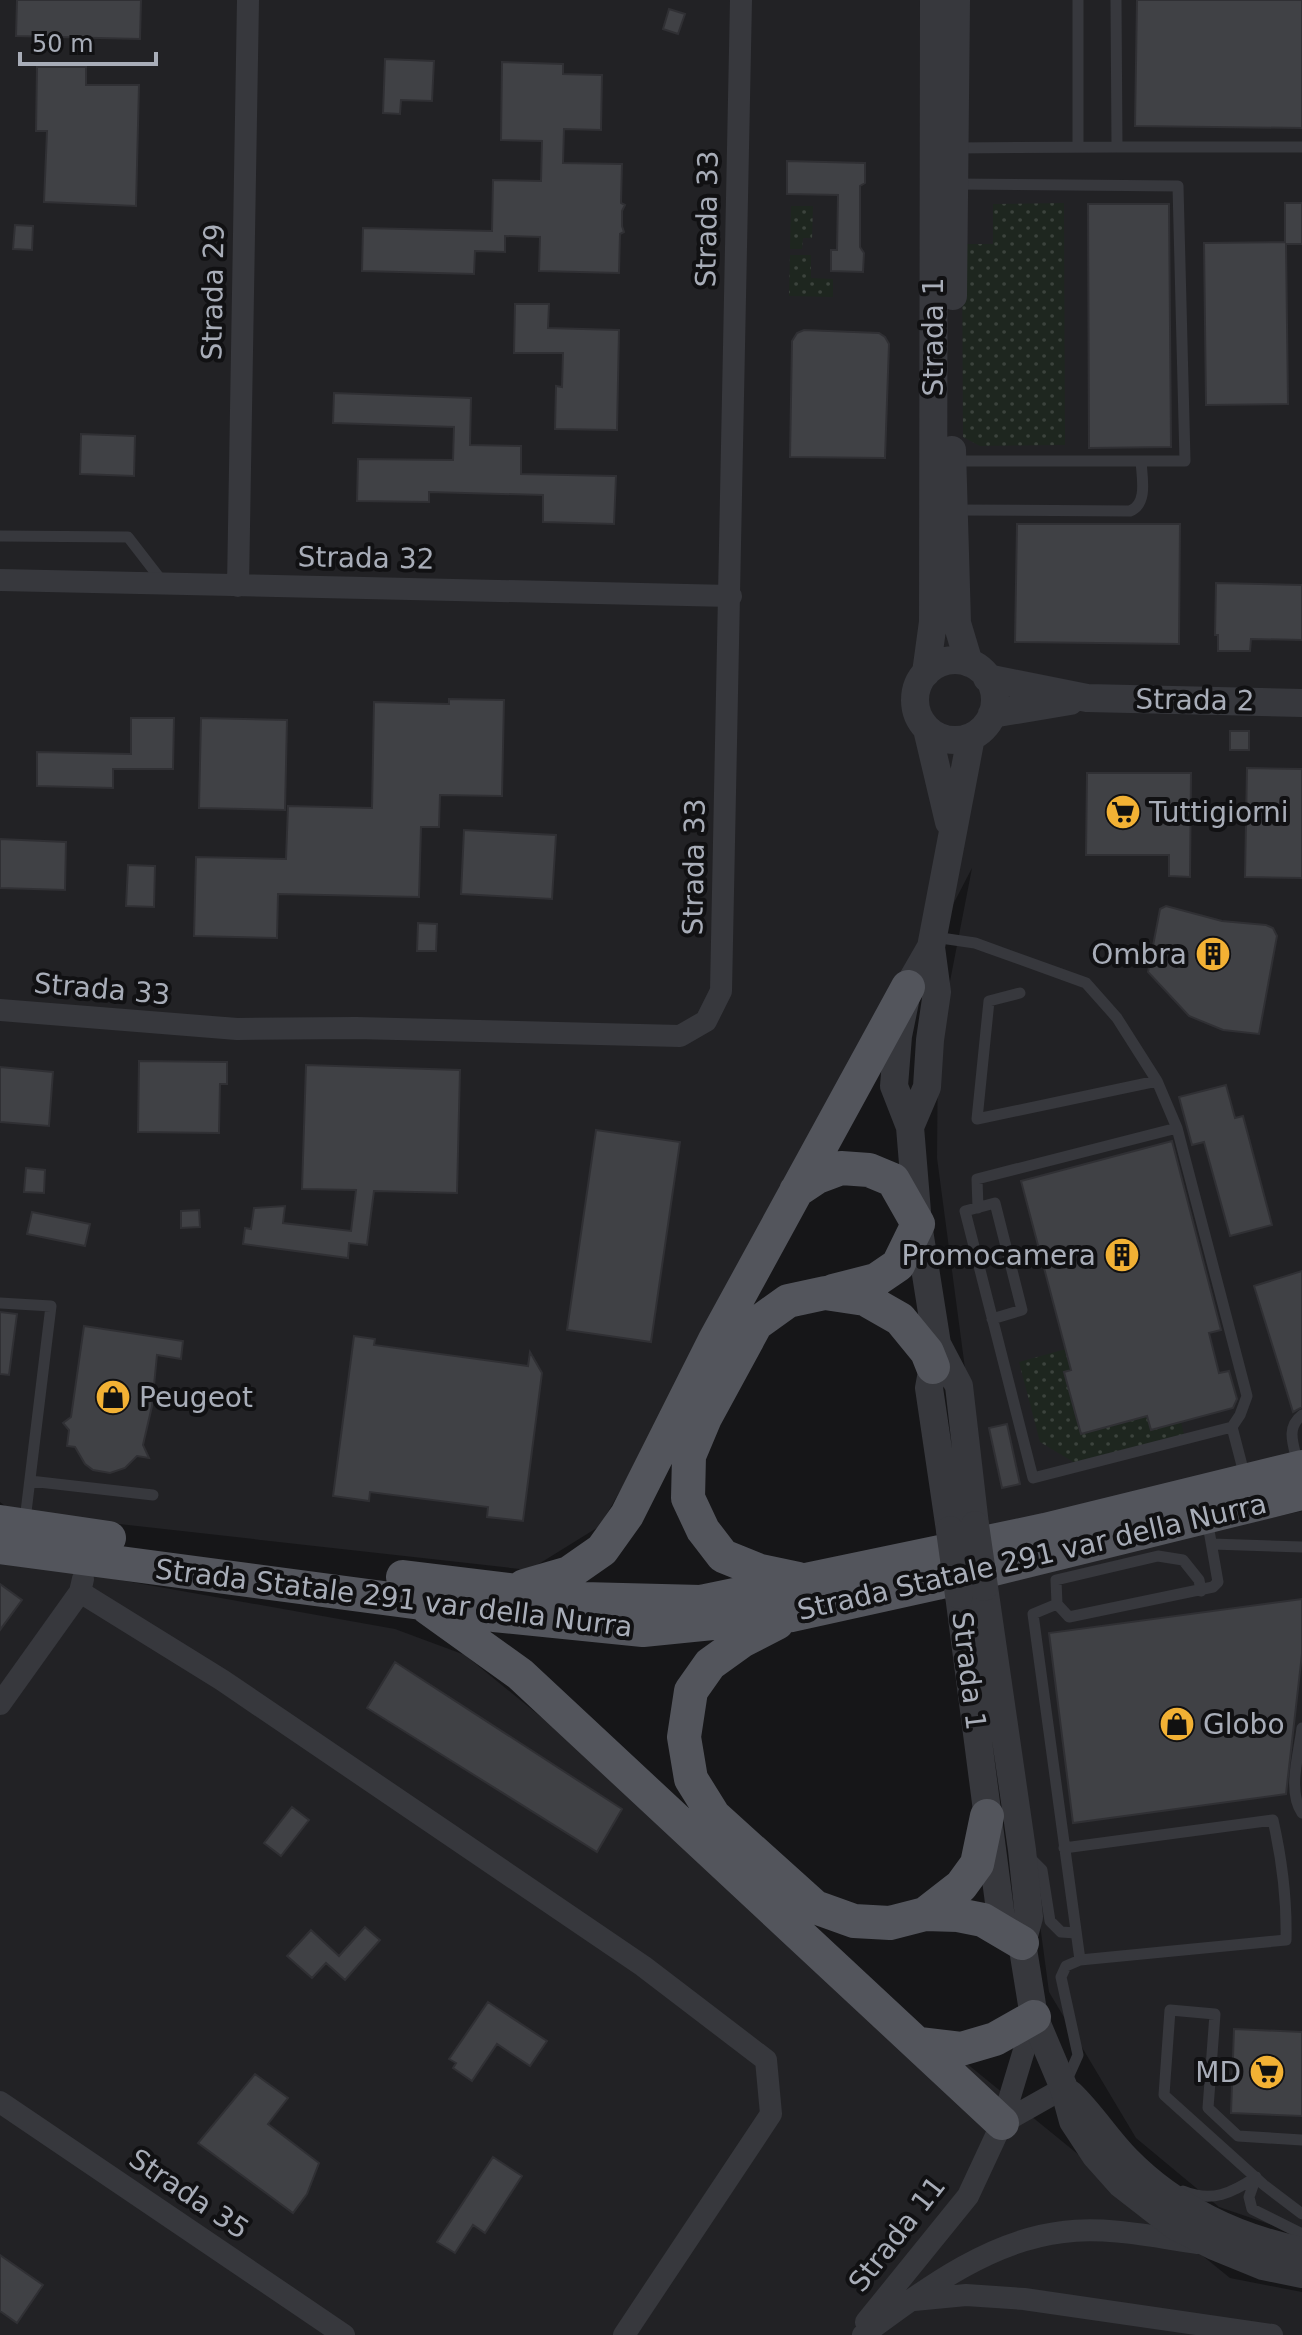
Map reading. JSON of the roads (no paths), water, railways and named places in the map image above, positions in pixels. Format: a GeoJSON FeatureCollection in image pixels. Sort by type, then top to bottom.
{"type":"FeatureCollection","features":[{"type":"Feature","properties":{"kind":"main road"},"geometry":{"type":"LineString","coordinates":[[494,1589],[530,1585],[569,1573],[602,1550],[627,1515],[715,1340],[908,987]]}},
{"type":"Feature","properties":{"kind":"main road"},"geometry":{"type":"LineString","coordinates":[[796,1191],[817,1177],[841,1168],[869,1170],[893,1180],[918,1224],[898,1265],[876,1280],[788,1301],[756,1324],[705,1418],[689,1456],[688,1498],[703,1530],[723,1556],[760,1571],[810,1581]]}},
{"type":"Feature","properties":{"kind":"main road"},"geometry":{"type":"LineString","coordinates":[[825,1293],[865,1299],[900,1319],[927,1352],[935,1355]]}},
{"type":"Feature","properties":{"kind":"main road","name":"Strada Statale 291 var della Nurra"},"geometry":{"type":"LineString","coordinates":[[8,1531],[583,1599],[701,1602],[1045,1530],[1246,1482],[1301,1476]]}},
{"type":"Feature","properties":{"kind":"main road","name":"Strada Statale 291 var della Nurra"},"geometry":{"type":"LineString","coordinates":[[8,1531],[88,1559],[494,1615],[643,1630],[792,1615],[937,1583],[1209,1531],[1301,1476]]}},
{"type":"Feature","properties":{"kind":"main road"},"geometry":{"type":"LineString","coordinates":[[421,1603],[520,1674],[1002,2123]]}},
{"type":"Feature","properties":{"kind":"main road"},"geometry":{"type":"LineString","coordinates":[[792,1615],[742,1641],[710,1664],[691,1691],[684,1737],[691,1779],[714,1816],[815,1907],[854,1921],[890,1923],[925,1914],[958,1915],[983,1920],[1022,1943]]}},
{"type":"Feature","properties":{"kind":"main road"},"geometry":{"type":"LineString","coordinates":[[925,1914],[961,1886],[977,1864],[987,1816]]}},
{"type":"Feature","properties":{"kind":"main road"},"geometry":{"type":"LineString","coordinates":[[919,2044],[961,2049],[995,2039],[1034,2017]]}},
{"type":"Feature","properties":{"kind":"street","name":"Strada 29"},"geometry":{"type":"LineString","coordinates":[[238,586],[248,0]]}},
{"type":"Feature","properties":{"kind":"street","name":"Strada 33"},"geometry":{"type":"LineString","coordinates":[[0,1010],[237,1029],[356,1028],[680,1036],[706,1021],[721,991],[741,0]]}},
{"type":"Feature","properties":{"kind":"street","name":"Strada 1"},"geometry":{"type":"LineString","coordinates":[[926,673],[933,622],[934,0]]}},
{"type":"Feature","properties":{"kind":"street"},"geometry":{"type":"LineString","coordinates":[[956,0],[952,461],[957,623],[978,670],[994,695],[992,714],[984,728],[971,737],[953,740],[935,735],[927,729],[915,701],[918,686],[926,673],[946,662],[978,670]]}},
{"type":"Feature","properties":{"kind":"street","name":"Strada 32"},"geometry":{"type":"LineString","coordinates":[[0,580],[731,596]]}},
{"type":"Feature","properties":{"kind":"street","name":"Strada 2"},"geometry":{"type":"LineString","coordinates":[[978,670],[1087,698]]}},
{"type":"Feature","properties":{"kind":"street","name":"Strada 2"},"geometry":{"type":"LineString","coordinates":[[992,714],[1087,698],[1302,703]]}},
{"type":"Feature","properties":{"kind":"street","name":"Strada 1"},"geometry":{"type":"LineString","coordinates":[[927,729],[951,832]]}},
{"type":"Feature","properties":{"kind":"street","name":"Strada 1"},"geometry":{"type":"LineString","coordinates":[[910,1127],[927,1087],[937,992],[932,942],[971,737]]}},
{"type":"Feature","properties":{"kind":"street","name":"Strada 1"},"geometry":{"type":"LineString","coordinates":[[932,942],[908,987],[898,1036],[894,1086],[910,1127],[918,1224],[935,1355],[959,1386],[963,1528],[971,1591],[987,1816],[1001,1918],[1022,1943]]}},
{"type":"Feature","properties":{"kind":"street"},"geometry":{"type":"LineString","coordinates":[[0,1704],[80,1592],[88,1559]]}},
{"type":"Feature","properties":{"kind":"street","name":"Strada 1"},"geometry":{"type":"LineString","coordinates":[[971,1591],[1022,1850],[1029,1917],[1022,1943],[1034,2017],[1064,2088],[1073,2121],[1096,2156],[1121,2184],[1175,2226],[1263,2266],[1302,2274]]}},
{"type":"Feature","properties":{"kind":"street"},"geometry":{"type":"LineString","coordinates":[[80,1592],[222,1680],[643,1966],[766,2060],[771,2114],[624,2335]]}},
{"type":"Feature","properties":{"kind":"street","name":"Strada 11"},"geometry":{"type":"LineString","coordinates":[[855,2335],[968,2196],[1002,2123],[1034,2017]]}},
{"type":"Feature","properties":{"kind":"street","name":"Strada 1"},"geometry":{"type":"LineString","coordinates":[[1064,2088],[1091,2115],[1125,2159],[1168,2196],[1221,2225],[1302,2251]]}},
{"type":"Feature","properties":{"kind":"street"},"geometry":{"type":"LineString","coordinates":[[1002,2123],[1064,2088]]}},
{"type":"Feature","properties":{"kind":"street","name":"Strada 35"},"geometry":{"type":"LineString","coordinates":[[0,2102],[344,2335]]}},
{"type":"Feature","properties":{"kind":"street","name":"Strada 11"},"geometry":{"type":"LineString","coordinates":[[863,2335],[909,2301],[977,2259],[1029,2239],[1065,2231],[1133,2233],[1214,2246]]}},
{"type":"Feature","properties":{"kind":"street"},"geometry":{"type":"LineString","coordinates":[[909,2301],[966,2295],[1024,2299],[1272,2335]]}},
{"type":"Feature","properties":{"kind":"lane"},"geometry":{"type":"LineString","coordinates":[[1078,0],[1078,147]]}},
{"type":"Feature","properties":{"kind":"lane"},"geometry":{"type":"LineString","coordinates":[[1116,0],[1117,147]]}},
{"type":"Feature","properties":{"kind":"lane"},"geometry":{"type":"LineString","coordinates":[[954,148],[1302,147]]}},
{"type":"Feature","properties":{"kind":"lane"},"geometry":{"type":"LineString","coordinates":[[952,461],[1185,461],[1178,186],[953,184]]}},
{"type":"Feature","properties":{"kind":"lane"},"geometry":{"type":"LineString","coordinates":[[953,510],[1130,511],[1138,508],[1141,502],[1141,461]]}},
{"type":"Feature","properties":{"kind":"lane"},"geometry":{"type":"LineString","coordinates":[[0,536],[128,537],[164,584]]}},
{"type":"Feature","properties":{"kind":"lane"},"geometry":{"type":"LineString","coordinates":[[932,942],[975,943],[1086,983],[1117,1018],[1157,1081],[1177,1128],[1247,1396],[1232,1427],[1033,1478],[992,1319],[965,1211],[995,1203],[1022,1310],[992,1319]]}},
{"type":"Feature","properties":{"kind":"lane"},"geometry":{"type":"LineString","coordinates":[[1020,993],[989,1001],[977,1119],[1157,1081]]}},
{"type":"Feature","properties":{"kind":"lane"},"geometry":{"type":"LineString","coordinates":[[978,1208],[977,1179],[1177,1128]]}},
{"type":"Feature","properties":{"kind":"lane"},"geometry":{"type":"LineString","coordinates":[[0,1303],[51,1306],[30,1481],[8,1531]]}},
{"type":"Feature","properties":{"kind":"lane"},"geometry":{"type":"LineString","coordinates":[[1301,1476],[1296,1419],[1302,1415]]}},
{"type":"Feature","properties":{"kind":"lane"},"geometry":{"type":"LineString","coordinates":[[1232,1427],[1246,1482]]}},
{"type":"Feature","properties":{"kind":"lane"},"geometry":{"type":"LineString","coordinates":[[30,1481],[153,1495]]}},
{"type":"Feature","properties":{"kind":"lane"},"geometry":{"type":"LineString","coordinates":[[1201,1591],[1199,1580],[1183,1560],[1158,1556],[1056,1580],[1057,1604],[1069,1617],[1201,1591],[1213,1587],[1218,1582],[1209,1531],[1302,1547]]}},
{"type":"Feature","properties":{"kind":"lane"},"geometry":{"type":"LineString","coordinates":[[1057,1604],[1033,1614],[1080,1960]]}},
{"type":"Feature","properties":{"kind":"lane"},"geometry":{"type":"LineString","coordinates":[[1302,1728],[1294,1792],[1296,1804],[1302,1813]]}},
{"type":"Feature","properties":{"kind":"lane"},"geometry":{"type":"LineString","coordinates":[[1064,1848],[1273,1820],[1283,1866],[1286,1940],[1080,1960],[1066,1966],[1061,1977],[1078,2055],[1064,2088]]}},
{"type":"Feature","properties":{"kind":"lane"},"geometry":{"type":"LineString","coordinates":[[1022,1850],[1042,1870],[1050,1921],[1061,1932],[1076,1933]]}},
{"type":"Feature","properties":{"kind":"lane"},"geometry":{"type":"LineString","coordinates":[[1302,2140],[1238,2136],[1208,2108],[1215,2014],[1170,2010],[1164,2095],[1302,2214]]}},
{"type":"Feature","properties":{"kind":"lane"},"geometry":{"type":"LineString","coordinates":[[1229,2154],[1242,2136]]}},
{"type":"Feature","properties":{"kind":"lane"},"geometry":{"type":"LineString","coordinates":[[1125,2159],[1176,2188],[1210,2198],[1236,2191],[1256,2177]]}},
{"type":"Feature","properties":{"kind":"lane"},"geometry":{"type":"LineString","coordinates":[[1256,2177],[1249,2197],[1252,2209],[1302,2234]]}},
{"type":"Feature","properties":{"kind":"place","name":"Tuttigiorni"},"geometry":{"type":"Point","coordinates":[1123,812]}},
{"type":"Feature","properties":{"kind":"place","name":"Ombra"},"geometry":{"type":"Point","coordinates":[1213,954]}},
{"type":"Feature","properties":{"kind":"place","name":"Promocamera"},"geometry":{"type":"Point","coordinates":[1122,1255]}},
{"type":"Feature","properties":{"kind":"place","name":"Peugeot"},"geometry":{"type":"Point","coordinates":[113,1397]}},
{"type":"Feature","properties":{"kind":"place","name":"Globo"},"geometry":{"type":"Point","coordinates":[1177,1724]}},
{"type":"Feature","properties":{"kind":"place","name":"MD"},"geometry":{"type":"Point","coordinates":[1267,2072]}}]}
